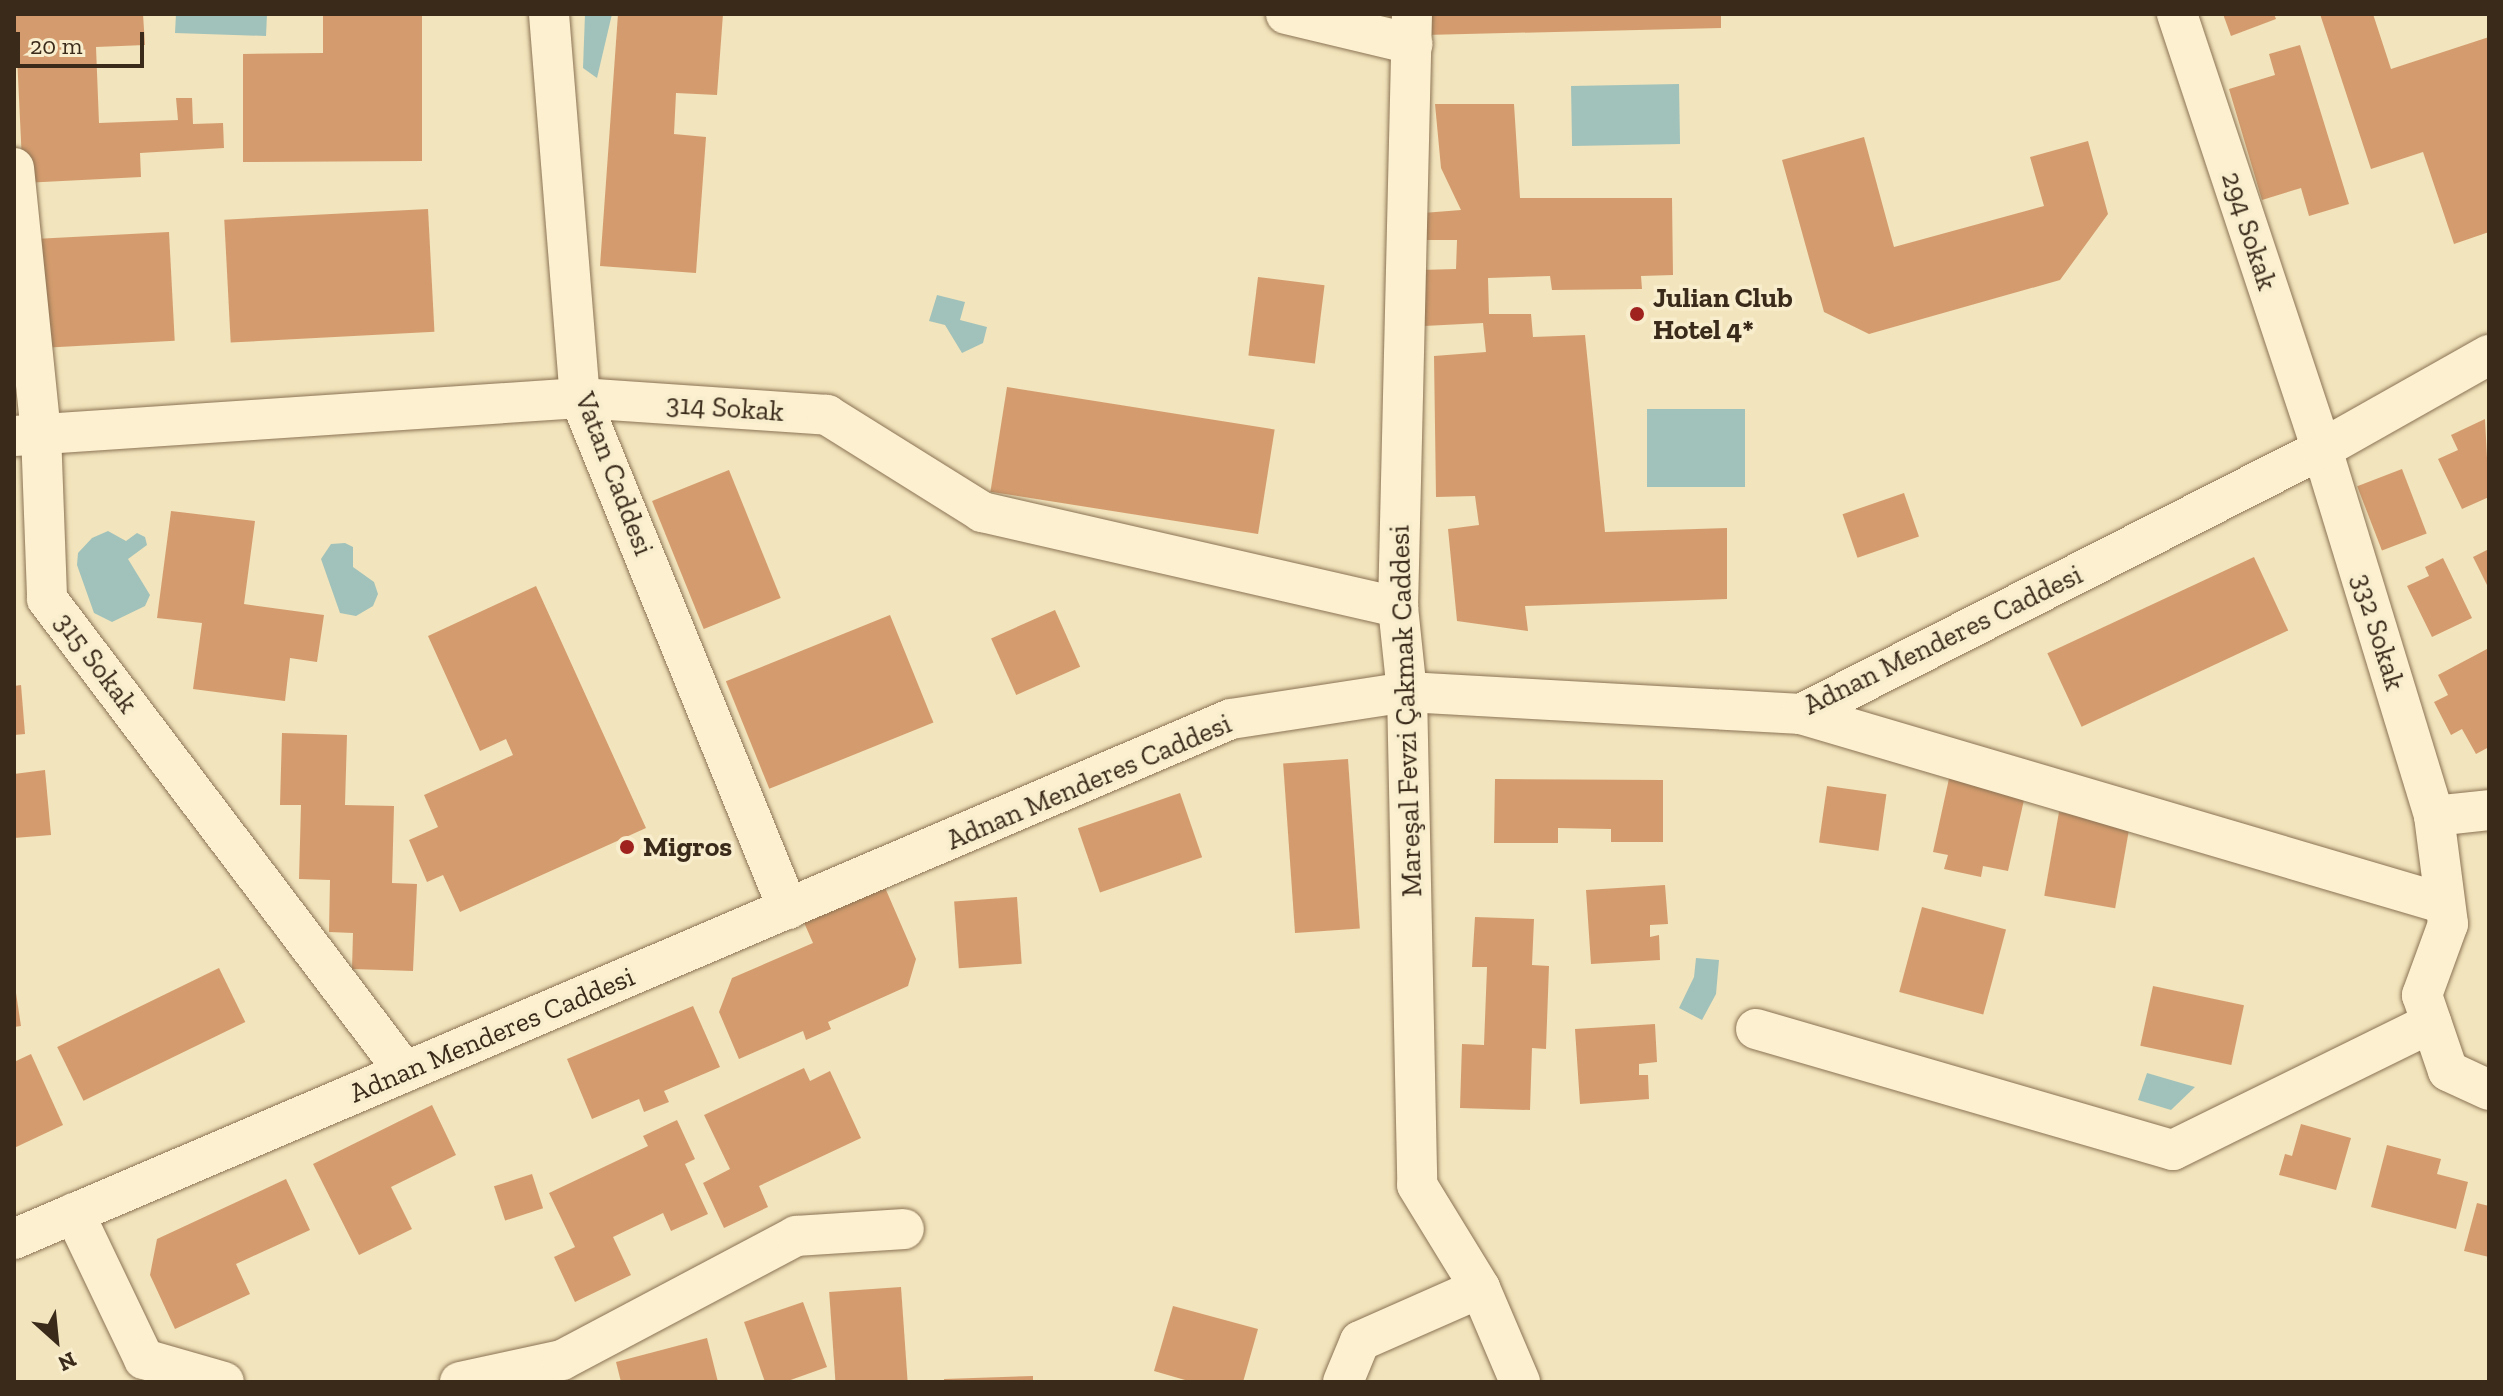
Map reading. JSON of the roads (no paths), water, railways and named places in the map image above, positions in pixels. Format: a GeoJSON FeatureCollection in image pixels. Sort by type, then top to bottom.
{"type":"FeatureCollection","features":[{"type":"Feature","properties":{"kind":"street","name":"Vatan Caddesi"},"geometry":{"type":"LineString","coordinates":[[549,14],[580,398],[788,909]]}},
{"type":"Feature","properties":{"kind":"street"},"geometry":{"type":"LineString","coordinates":[[1286,14],[1412,29]]}},
{"type":"Feature","properties":{"kind":"street","name":"294 Sokak"},"geometry":{"type":"LineString","coordinates":[[2177,14],[2322,449]]}},
{"type":"Feature","properties":{"kind":"street","name":"Mareşal Fevzi Çakmak Caddesi"},"geometry":{"type":"LineString","coordinates":[[1412,29],[1398,607],[1407,692],[1417,1185],[1480,1288],[1520,1382]]}},
{"type":"Feature","properties":{"kind":"street","name":"315 Sokak"},"geometry":{"type":"LineString","coordinates":[[14,168],[27,434],[47,599],[405,1072]]}},
{"type":"Feature","properties":{"kind":"street","name":"Adnan Menderes Caddesi"},"geometry":{"type":"LineString","coordinates":[[14,1239],[1231,719],[1407,692],[1801,714],[2322,449],[2489,355]]}},
{"type":"Feature","properties":{"kind":"street","name":"314 Sokak"},"geometry":{"type":"LineString","coordinates":[[27,434],[580,398],[827,415],[982,512],[1398,607]]}},
{"type":"Feature","properties":{"kind":"street","name":"332 Sokak"},"geometry":{"type":"LineString","coordinates":[[2322,449],[2434,816],[2448,924],[2422,995],[2448,1071],[2489,1090]]}},
{"type":"Feature","properties":{"kind":"street"},"geometry":{"type":"LineString","coordinates":[[1801,714],[2445,904]]}},
{"type":"Feature","properties":{"kind":"street"},"geometry":{"type":"LineString","coordinates":[[2434,816],[2489,810]]}},
{"type":"Feature","properties":{"kind":"street"},"geometry":{"type":"LineString","coordinates":[[1756,1029],[2173,1150],[2431,1023]]}},
{"type":"Feature","properties":{"kind":"street"},"geometry":{"type":"LineString","coordinates":[[74,1213],[144,1359],[224,1382]]}},
{"type":"Feature","properties":{"kind":"street"},"geometry":{"type":"LineString","coordinates":[[460,1382],[562,1360],[796,1236],[904,1229]]}},
{"type":"Feature","properties":{"kind":"street"},"geometry":{"type":"LineString","coordinates":[[1343,1382],[1360,1341],[1480,1288]]}},
{"type":"Feature","properties":{"kind":"water"},"geometry":{"type":"Polygon","coordinates":[[[176,14],[267,14],[266,36],[175,33],[176,14]]]}},
{"type":"Feature","properties":{"kind":"water"},"geometry":{"type":"Polygon","coordinates":[[[585,14],[612,14],[597,78],[583,68],[585,14]]]}},
{"type":"Feature","properties":{"kind":"water"},"geometry":{"type":"Polygon","coordinates":[[[1679,84],[1680,144],[1572,146],[1571,86],[1679,84]]]}},
{"type":"Feature","properties":{"kind":"water"},"geometry":{"type":"Polygon","coordinates":[[[937,295],[965,302],[960,320],[987,327],[983,343],[962,353],[945,325],[929,321],[937,295]]]}},
{"type":"Feature","properties":{"kind":"water"},"geometry":{"type":"Polygon","coordinates":[[[1647,409],[1745,409],[1745,487],[1647,487],[1647,409]]]}},
{"type":"Feature","properties":{"kind":"water"},"geometry":{"type":"Polygon","coordinates":[[[108,531],[126,541],[137,533],[145,537],[147,545],[128,559],[150,595],[145,606],[112,622],[94,613],[77,565],[78,553],[92,538],[108,531]]]}},
{"type":"Feature","properties":{"kind":"water"},"geometry":{"type":"Polygon","coordinates":[[[345,543],[353,547],[353,567],[374,582],[378,594],[373,606],[356,616],[340,613],[321,559],[331,544],[345,543]]]}},
{"type":"Feature","properties":{"kind":"water"},"geometry":{"type":"Polygon","coordinates":[[[1696,958],[1719,960],[1716,994],[1702,1020],[1679,1008],[1694,977],[1696,958]]]}},
{"type":"Feature","properties":{"kind":"water"},"geometry":{"type":"Polygon","coordinates":[[[2147,1073],[2195,1087],[2171,1110],[2138,1100],[2147,1073]]]}},
{"type":"Feature","properties":{"kind":"place","name":"Julian Club Hotel 4*"},"geometry":{"type":"Point","coordinates":[1637,314]}},
{"type":"Feature","properties":{"kind":"place","name":"Migros"},"geometry":{"type":"Point","coordinates":[627,847]}}]}
